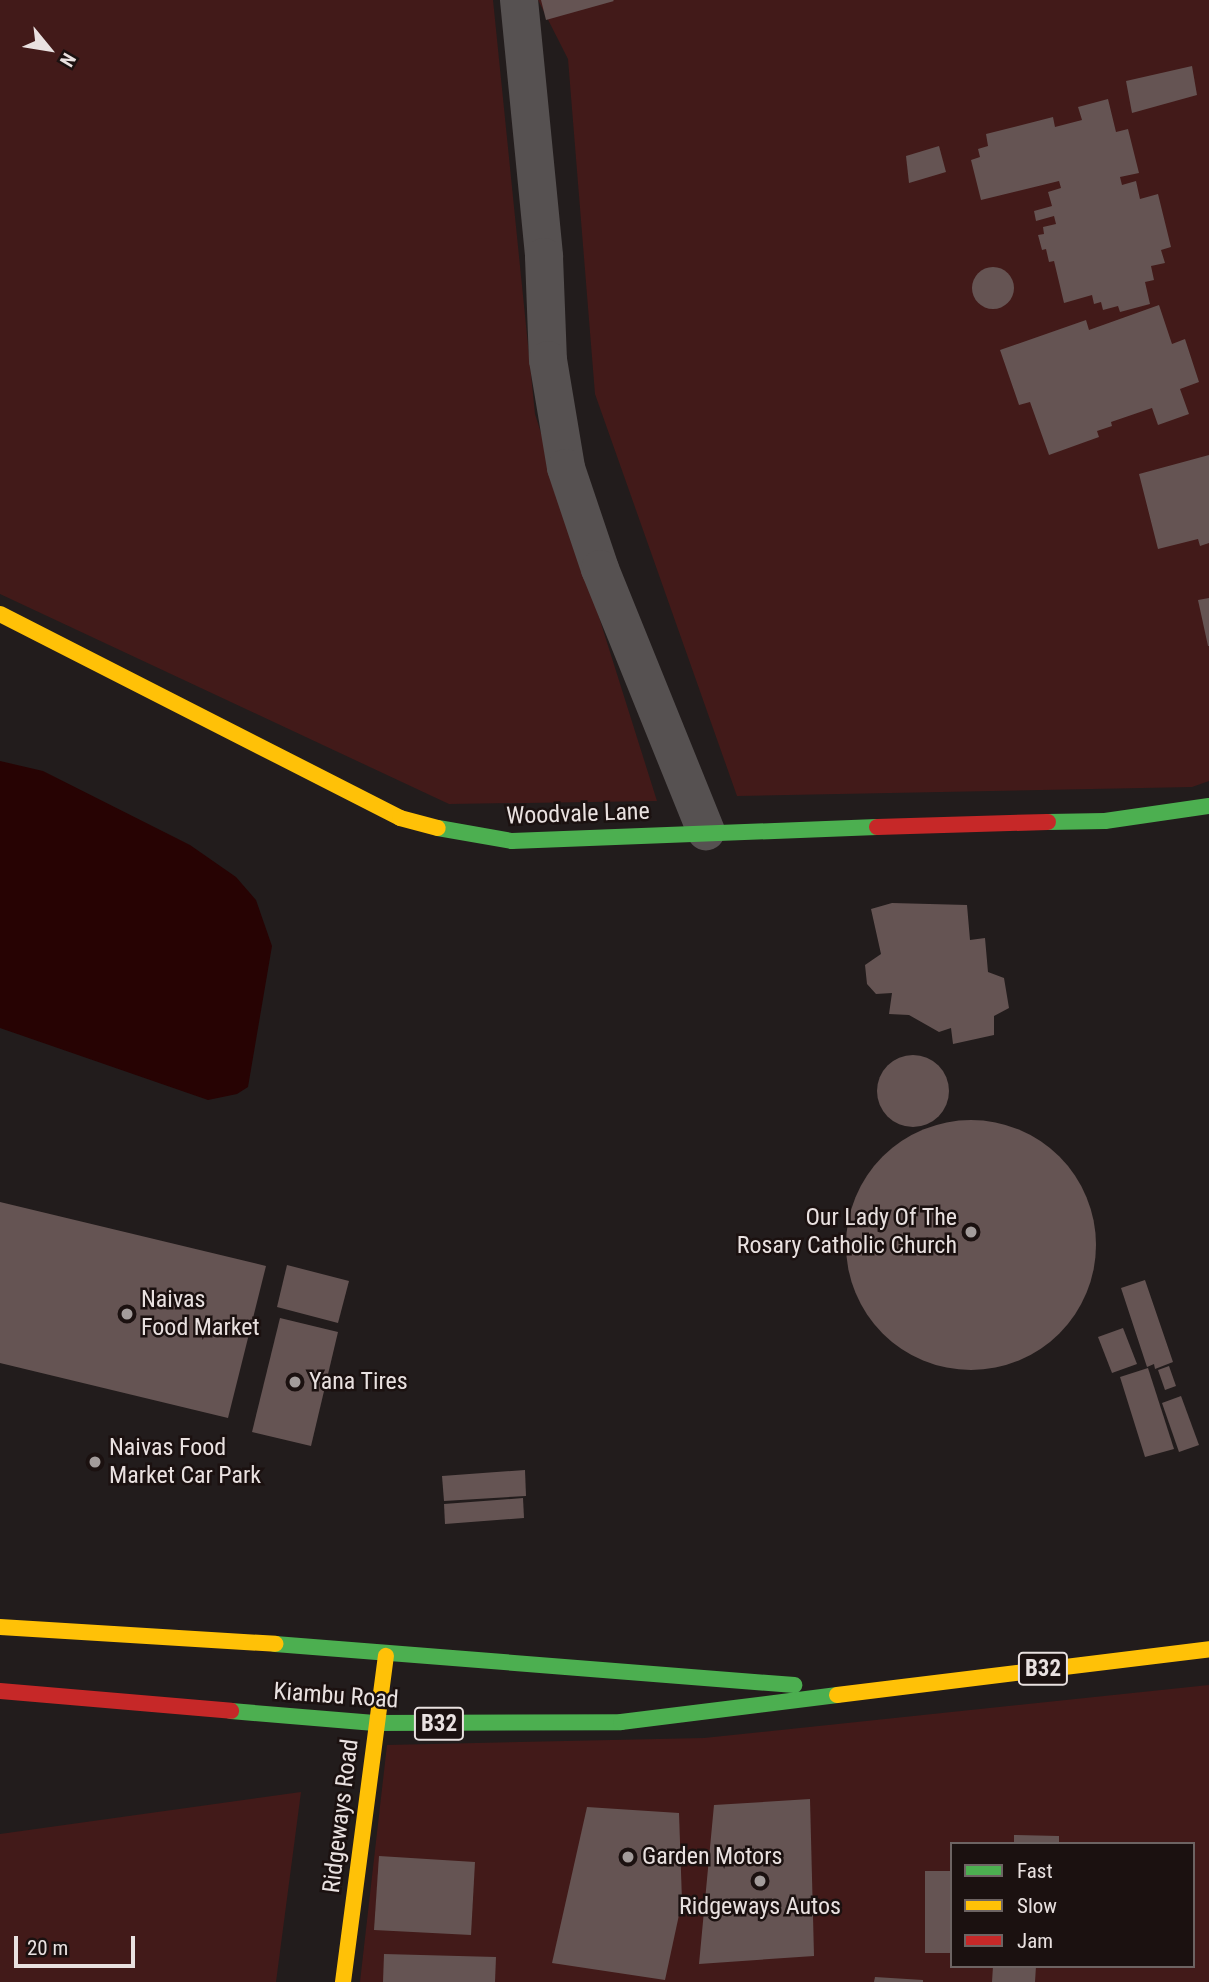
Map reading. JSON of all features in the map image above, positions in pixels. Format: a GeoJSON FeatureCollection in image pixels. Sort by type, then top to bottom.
{"type":"FeatureCollection","features":[{"type":"Feature","properties":{"kind":"main road","name":"Woodvale Lane"},"geometry":{"type":"LineString","coordinates":[[0,614],[400,818],[462,835],[512,841],[706,831],[1105,821],[1209,806]]}},
{"type":"Feature","properties":{"kind":"main road","name":"Kiambu Road"},"geometry":{"type":"LineString","coordinates":[[0,1627],[315,1646],[386,1656],[878,1692]]}},
{"type":"Feature","properties":{"kind":"main road","name":"Kiambu Road"},"geometry":{"type":"LineString","coordinates":[[0,1691],[375,1723],[621,1722],[1209,1650]]}},
{"type":"Feature","properties":{"kind":"main road","name":"Ridgeways Road"},"geometry":{"type":"LineString","coordinates":[[343,1982],[375,1723],[386,1656]]}},
{"type":"Feature","properties":{"kind":"street"},"geometry":{"type":"LineString","coordinates":[[519,0],[544,257],[548,360],[566,468],[600,569],[706,831]]}},
{"type":"Feature","properties":{"kind":"shaded area"},"geometry":{"type":"Polygon","coordinates":[[[0,0],[493,0],[535,414],[657,801],[449,804],[0,594],[0,0]]]}},
{"type":"Feature","properties":{"kind":"shaded area"},"geometry":{"type":"Polygon","coordinates":[[[538,0],[1209,0],[1209,781],[1192,787],[737,796],[595,394],[568,59],[538,0]]]}},
{"type":"Feature","properties":{"kind":"shaded area"},"geometry":{"type":"Polygon","coordinates":[[[0,761],[43,771],[190,845],[236,877],[256,900],[272,946],[248,1087],[237,1094],[208,1100],[0,1028],[0,761]]]}},
{"type":"Feature","properties":{"kind":"shaded area"},"geometry":{"type":"Polygon","coordinates":[[[1209,1685],[1209,1982],[360,1982],[387,1745],[704,1738],[1209,1685]]]}},
{"type":"Feature","properties":{"kind":"shaded area"},"geometry":{"type":"Polygon","coordinates":[[[301,1792],[276,1982],[0,1982],[0,1834],[301,1792]]]}},
{"type":"Feature","properties":{"kind":"building"},"geometry":{"type":"Polygon","coordinates":[[[541,0],[613,0],[614,1],[546,20],[541,0]]]}},
{"type":"Feature","properties":{"kind":"building"},"geometry":{"type":"Polygon","coordinates":[[[1192,66],[1197,95],[1132,113],[1126,81],[1192,66]]]}},
{"type":"Feature","properties":{"kind":"building"},"geometry":{"type":"Polygon","coordinates":[[[1108,99],[1116,132],[1128,129],[1139,173],[1120,177],[1122,185],[1136,181],[1140,199],[1158,194],[1171,247],[1161,250],[1165,263],[1151,266],[1154,280],[1145,282],[1150,304],[1120,312],[1118,306],[1103,310],[1101,302],[1094,304],[1092,295],[1064,303],[1054,261],[1049,262],[1046,249],[1042,250],[1038,235],[1044,234],[1043,227],[1056,224],[1054,216],[1036,221],[1034,211],[1052,206],[1048,192],[1061,188],[1059,181],[981,200],[971,160],[980,157],[978,149],[988,146],[986,134],[1053,117],[1055,127],[1082,120],[1078,107],[1108,99]]]}},
{"type":"Feature","properties":{"kind":"building"},"geometry":{"type":"Polygon","coordinates":[[[939,146],[946,172],[909,183],[906,156],[939,146]]]}},
{"type":"Feature","properties":{"kind":"building"},"geometry":{"type":"Polygon","coordinates":[[[993,267],[1008,273],[1014,288],[1008,303],[993,309],[978,303],[972,288],[978,273],[993,267]]]}},
{"type":"Feature","properties":{"kind":"building"},"geometry":{"type":"Polygon","coordinates":[[[1159,305],[1172,344],[1185,339],[1199,382],[1180,389],[1189,414],[1158,425],[1152,408],[1111,422],[1112,426],[1097,431],[1099,437],[1049,455],[1030,402],[1019,405],[1000,350],[1086,320],[1089,330],[1159,305]]]}},
{"type":"Feature","properties":{"kind":"building"},"geometry":{"type":"Polygon","coordinates":[[[1209,455],[1209,543],[1200,546],[1198,539],[1158,549],[1139,474],[1209,455]]]}},
{"type":"Feature","properties":{"kind":"building"},"geometry":{"type":"Polygon","coordinates":[[[1209,598],[1209,646],[1208,646],[1198,600],[1209,598]]]}},
{"type":"Feature","properties":{"kind":"building"},"geometry":{"type":"Polygon","coordinates":[[[892,903],[967,905],[970,940],[985,938],[988,972],[1004,978],[1009,1008],[994,1016],[994,1035],[953,1044],[951,1028],[939,1032],[909,1015],[889,1014],[892,993],[876,994],[867,984],[865,965],[881,954],[871,909],[892,903]]]}},
{"type":"Feature","properties":{"kind":"building"},"geometry":{"type":"Polygon","coordinates":[[[920,1055],[939,1065],[947,1077],[947,1105],[939,1117],[927,1125],[906,1127],[887,1117],[879,1105],[877,1084],[887,1065],[899,1057],[920,1055]]]}},
{"type":"Feature","properties":{"kind":"building","name":"Our Lady Of The Rosary Catholic Church"},"geometry":{"type":"Polygon","coordinates":[[[971,1120],[1019,1130],[1040,1141],[1059,1157],[1075,1176],[1086,1197],[1096,1245],[1086,1293],[1075,1314],[1059,1333],[1040,1349],[1019,1360],[971,1370],[923,1360],[902,1349],[883,1333],[867,1314],[856,1293],[846,1245],[856,1197],[867,1176],[883,1157],[902,1141],[923,1130],[971,1120]]]}},
{"type":"Feature","properties":{"kind":"building","name":"Naivas Food Market"},"geometry":{"type":"Polygon","coordinates":[[[0,1202],[266,1266],[228,1418],[0,1363],[0,1202]]]}},
{"type":"Feature","properties":{"kind":"building"},"geometry":{"type":"Polygon","coordinates":[[[287,1265],[349,1281],[338,1323],[277,1307],[287,1265]]]}},
{"type":"Feature","properties":{"kind":"building"},"geometry":{"type":"Polygon","coordinates":[[[1145,1280],[1173,1362],[1155,1369],[1154,1364],[1147,1367],[1121,1288],[1145,1280]]]}},
{"type":"Feature","properties":{"kind":"building","name":"Yana Tires"},"geometry":{"type":"Polygon","coordinates":[[[280,1318],[338,1332],[311,1446],[252,1432],[280,1318]]]}},
{"type":"Feature","properties":{"kind":"building"},"geometry":{"type":"Polygon","coordinates":[[[1123,1328],[1137,1364],[1112,1373],[1098,1337],[1123,1328]]]}},
{"type":"Feature","properties":{"kind":"building"},"geometry":{"type":"Polygon","coordinates":[[[1169,1366],[1176,1386],[1165,1390],[1158,1370],[1169,1366]]]}},
{"type":"Feature","properties":{"kind":"building"},"geometry":{"type":"Polygon","coordinates":[[[1148,1368],[1174,1449],[1145,1457],[1120,1377],[1148,1368]]]}},
{"type":"Feature","properties":{"kind":"building"},"geometry":{"type":"Polygon","coordinates":[[[1181,1396],[1199,1445],[1179,1452],[1162,1403],[1181,1396]]]}},
{"type":"Feature","properties":{"kind":"building"},"geometry":{"type":"Polygon","coordinates":[[[525,1470],[526,1496],[444,1501],[442,1476],[525,1470]]]}},
{"type":"Feature","properties":{"kind":"building"},"geometry":{"type":"Polygon","coordinates":[[[523,1498],[524,1518],[445,1524],[444,1504],[523,1498]]]}},
{"type":"Feature","properties":{"kind":"building","name":"Ridgeways Autos"},"geometry":{"type":"Polygon","coordinates":[[[810,1799],[814,1956],[699,1964],[714,1805],[810,1799]]]}},
{"type":"Feature","properties":{"kind":"building","name":"Garden Motors"},"geometry":{"type":"Polygon","coordinates":[[[587,1807],[679,1813],[682,1901],[665,1980],[552,1963],[587,1807]]]}},
{"type":"Feature","properties":{"kind":"building"},"geometry":{"type":"Polygon","coordinates":[[[1014,1835],[1059,1836],[1059,1842],[1014,1842],[1014,1835]]]}},
{"type":"Feature","properties":{"kind":"building"},"geometry":{"type":"Polygon","coordinates":[[[379,1856],[475,1862],[471,1935],[374,1930],[379,1856]]]}},
{"type":"Feature","properties":{"kind":"building"},"geometry":{"type":"Polygon","coordinates":[[[925,1871],[950,1871],[950,1953],[925,1953],[925,1871]]]}},
{"type":"Feature","properties":{"kind":"building"},"geometry":{"type":"Polygon","coordinates":[[[384,1954],[496,1957],[495,1982],[383,1982],[384,1954]]]}},
{"type":"Feature","properties":{"kind":"building"},"geometry":{"type":"Polygon","coordinates":[[[993,1968],[1036,1968],[1035,1982],[992,1982],[993,1968]]]}},
{"type":"Feature","properties":{"kind":"building"},"geometry":{"type":"Polygon","coordinates":[[[875,1977],[923,1980],[923,1982],[874,1982],[875,1977]]]}},
{"type":"Feature","properties":{"kind":"traffic: fast"},"geometry":{"type":"LineString","coordinates":[[1048,822],[1105,821],[1209,806]]}},
{"type":"Feature","properties":{"kind":"traffic: fast"},"geometry":{"type":"LineString","coordinates":[[438,828],[512,841],[877,827]]}},
{"type":"Feature","properties":{"kind":"traffic: fast"},"geometry":{"type":"LineString","coordinates":[[275,1644],[794,1685]]}},
{"type":"Feature","properties":{"kind":"traffic: fast"},"geometry":{"type":"LineString","coordinates":[[231,1711],[375,1723],[621,1722],[837,1695]]}},
{"type":"Feature","properties":{"kind":"traffic: slow"},"geometry":{"type":"LineString","coordinates":[[0,614],[400,818],[438,828]]}},
{"type":"Feature","properties":{"kind":"traffic: slow"},"geometry":{"type":"LineString","coordinates":[[0,1627],[275,1644]]}},
{"type":"Feature","properties":{"kind":"traffic: slow"},"geometry":{"type":"LineString","coordinates":[[837,1695],[1209,1649]]}},
{"type":"Feature","properties":{"kind":"traffic: slow"},"geometry":{"type":"LineString","coordinates":[[343,1982],[386,1656]]}},
{"type":"Feature","properties":{"kind":"traffic: jam"},"geometry":{"type":"LineString","coordinates":[[877,827],[1048,822]]}},
{"type":"Feature","properties":{"kind":"traffic: jam"},"geometry":{"type":"LineString","coordinates":[[0,1691],[231,1711]]}},
{"type":"Feature","properties":{"kind":"place","name":"Our Lady Of The Rosary Catholic Church"},"geometry":{"type":"Point","coordinates":[971,1232]}},
{"type":"Feature","properties":{"kind":"place","name":"Naivas Food Market"},"geometry":{"type":"Point","coordinates":[127,1314]}},
{"type":"Feature","properties":{"kind":"place","name":"Yana Tires"},"geometry":{"type":"Point","coordinates":[295,1382]}},
{"type":"Feature","properties":{"kind":"place","name":"Naivas Food Market Car Park"},"geometry":{"type":"Point","coordinates":[95,1462]}},
{"type":"Feature","properties":{"kind":"place","name":"Garden Motors"},"geometry":{"type":"Point","coordinates":[628,1857]}},
{"type":"Feature","properties":{"kind":"place","name":"Ridgeways Autos"},"geometry":{"type":"Point","coordinates":[760,1881]}}]}
